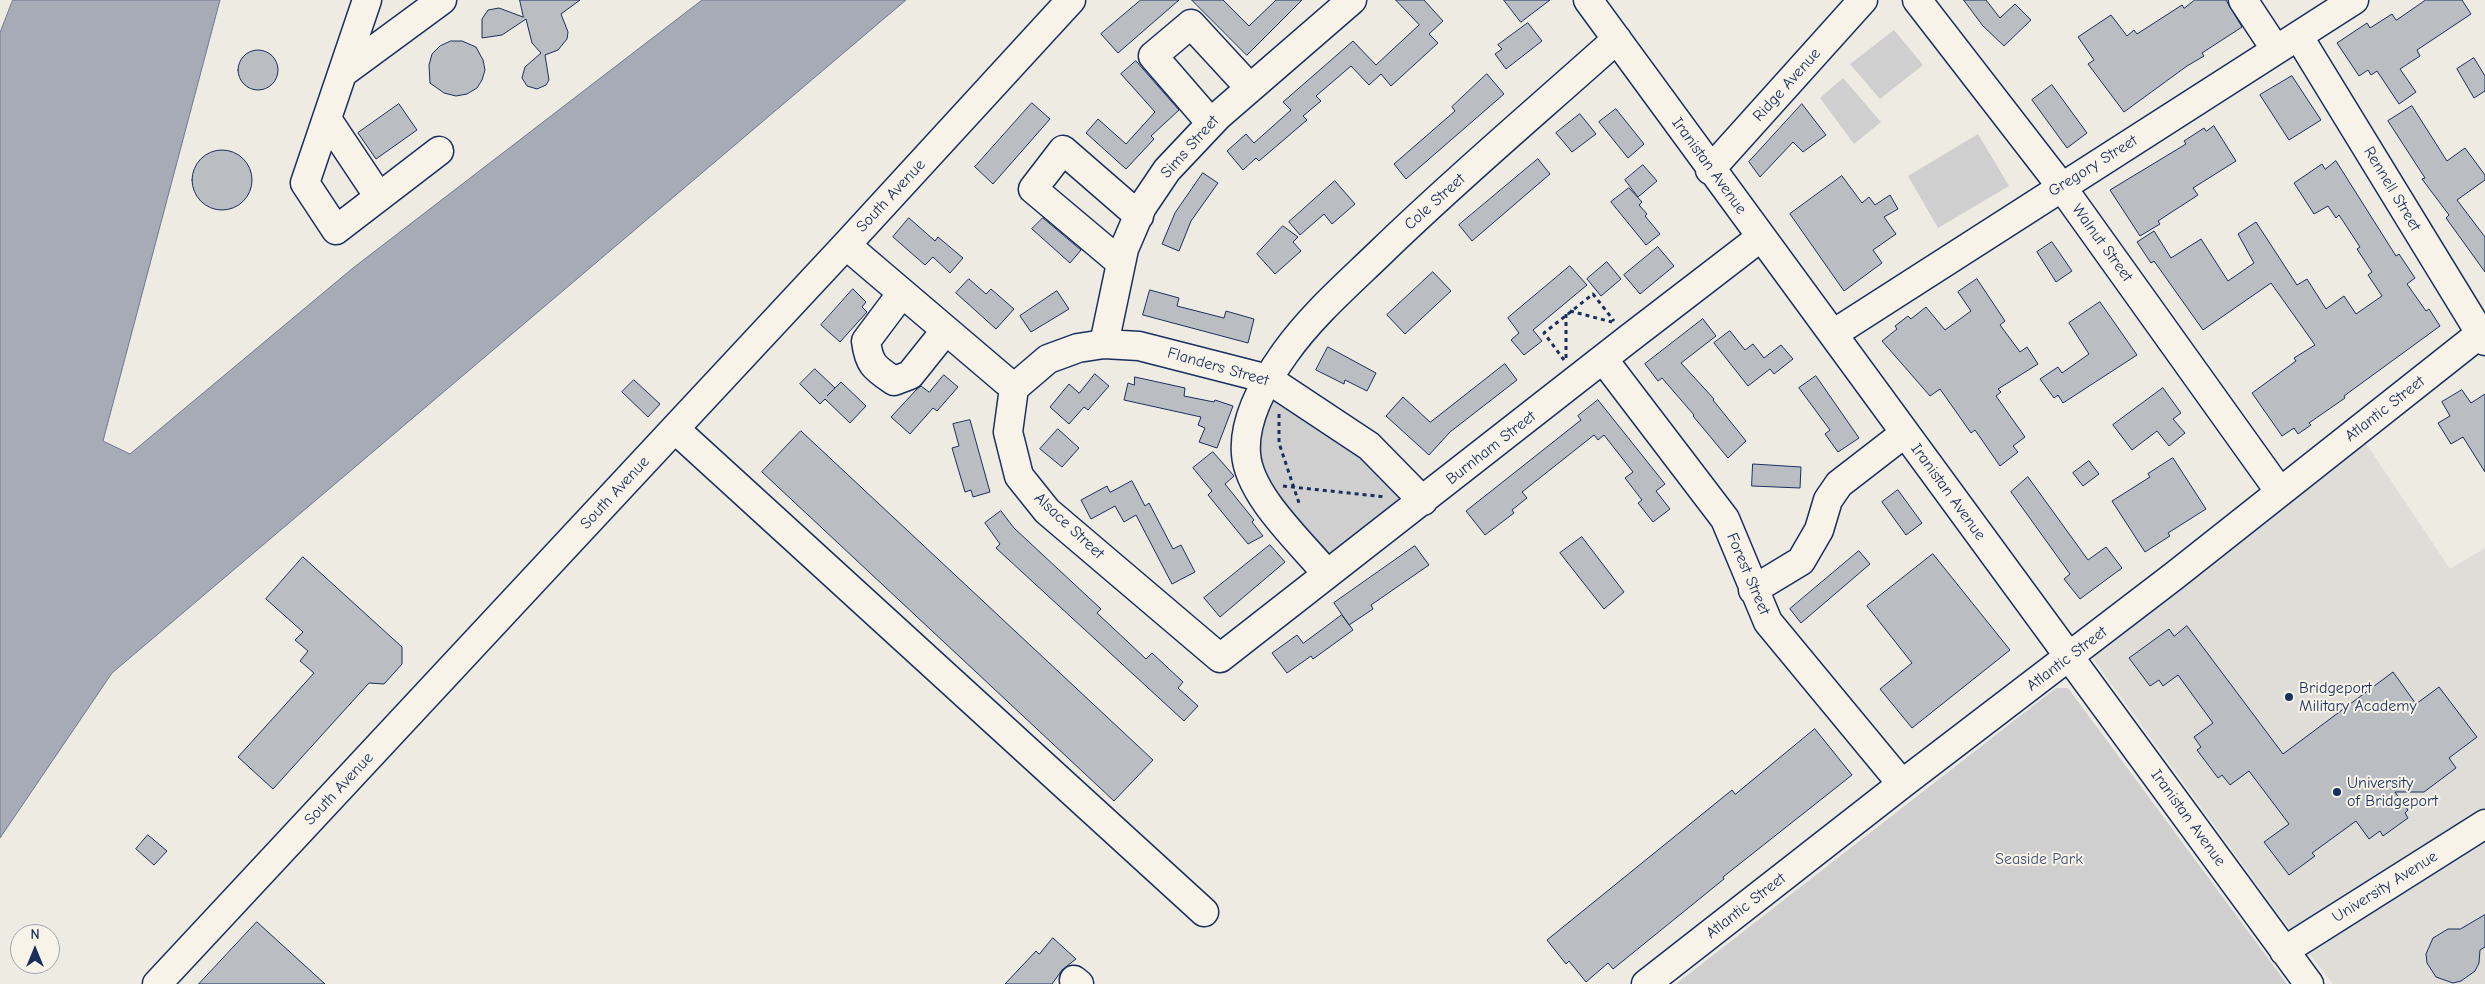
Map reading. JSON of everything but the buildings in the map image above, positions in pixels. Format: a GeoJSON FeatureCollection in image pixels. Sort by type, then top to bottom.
{"type":"FeatureCollection","features":[{"type":"Feature","properties":{"kind":"street"},"geometry":{"type":"LineString","coordinates":[[367,0],[305,183],[336,230],[439,151]]}},
{"type":"Feature","properties":{"kind":"street"},"geometry":{"type":"LineString","coordinates":[[344,72],[442,0]]}},
{"type":"Feature","properties":{"kind":"street","name":"South Avenue"},"geometry":{"type":"LineString","coordinates":[[157,984],[846,245],[1071,0]]}},
{"type":"Feature","properties":{"kind":"street","name":"Sims Street"},"geometry":{"type":"LineString","coordinates":[[1104,344],[1124,249],[1139,216],[1167,170],[1211,123],[1352,0]]}},
{"type":"Feature","properties":{"kind":"street","name":"Iranistan Avenue"},"geometry":{"type":"LineString","coordinates":[[1588,0],[1710,170],[2070,656],[2309,984]]}},
{"type":"Feature","properties":{"kind":"street","name":"Ridge Avenue"},"geometry":{"type":"LineString","coordinates":[[1710,170],[1864,0]]}},
{"type":"Feature","properties":{"kind":"street","name":"Walnut Street"},"geometry":{"type":"LineString","coordinates":[[1917,0],[2061,186],[2280,492]]}},
{"type":"Feature","properties":{"kind":"street","name":"Rennell Street"},"geometry":{"type":"LineString","coordinates":[[2243,0],[2287,44],[2484,335]]}},
{"type":"Feature","properties":{"kind":"street","name":"Gregory Street"},"geometry":{"type":"LineString","coordinates":[[1833,334],[2061,186],[2354,0]]}},
{"type":"Feature","properties":{"kind":"street"},"geometry":{"type":"LineString","coordinates":[[1211,123],[1153,56],[1191,24],[1250,88]]}},
{"type":"Feature","properties":{"kind":"street","name":"Cole Street"},"geometry":{"type":"LineString","coordinates":[[1327,574],[1268,504],[1255,483],[1249,470],[1246,440],[1250,418],[1268,398],[1309,323],[1417,217],[1617,39]]}},
{"type":"Feature","properties":{"kind":"street"},"geometry":{"type":"LineString","coordinates":[[327,119],[379,197]]}},
{"type":"Feature","properties":{"kind":"street"},"geometry":{"type":"LineString","coordinates":[[1121,263],[1032,189],[1063,150],[1139,216]]}},
{"type":"Feature","properties":{"kind":"street","name":"Burnham Street"},"geometry":{"type":"LineString","coordinates":[[1220,658],[1422,502],[1572,370],[1603,359],[1621,331],[1761,237]]}},
{"type":"Feature","properties":{"kind":"street"},"geometry":{"type":"LineString","coordinates":[[846,245],[1014,388]]}},
{"type":"Feature","properties":{"kind":"street"},"geometry":{"type":"LineString","coordinates":[[902,293],[866,341],[868,356],[873,367],[894,381],[910,375],[946,330]]}},
{"type":"Feature","properties":{"kind":"street","name":"Atlantic Street"},"geometry":{"type":"LineString","coordinates":[[1646,984],[2484,335]]}},
{"type":"Feature","properties":{"kind":"street","name":"Flanders Street"},"geometry":{"type":"LineString","coordinates":[[1014,388],[1048,359],[1078,348],[1104,344],[1139,346],[1268,398],[1369,446],[1422,502]]}},
{"type":"Feature","properties":{"kind":"street","name":"Forest Street"},"geometry":{"type":"LineString","coordinates":[[1603,359],[1725,519],[1768,622],[1902,784]]}},
{"type":"Feature","properties":{"kind":"street","name":"Alsace Street"},"geometry":{"type":"LineString","coordinates":[[1014,388],[1008,432],[1019,476],[1047,510],[1220,658]]}},
{"type":"Feature","properties":{"kind":"street"},"geometry":{"type":"LineString","coordinates":[[675,429],[1204,912]]}},
{"type":"Feature","properties":{"kind":"street"},"geometry":{"type":"LineString","coordinates":[[1754,590],[1801,561],[1819,530],[1828,500],[1840,484],[1905,434]]}},
{"type":"Feature","properties":{"kind":"street","name":"University Avenue"},"geometry":{"type":"LineString","coordinates":[[2284,951],[2485,824]]}},
{"type":"Feature","properties":{"kind":"path"},"geometry":{"type":"LineString","coordinates":[[1572,370],[1544,333],[1568,312],[1593,294],[1621,331]]}},
{"type":"Feature","properties":{"kind":"path"},"geometry":{"type":"LineString","coordinates":[[1568,312],[1621,331]]}},
{"type":"Feature","properties":{"kind":"path"},"geometry":{"type":"LineString","coordinates":[[1568,312],[1572,370]]}},
{"type":"Feature","properties":{"kind":"path"},"geometry":{"type":"LineString","coordinates":[[1268,398],[1284,416]]}},
{"type":"Feature","properties":{"kind":"path"},"geometry":{"type":"LineString","coordinates":[[1268,398],[1278,442],[1292,487],[1304,514]]}},
{"type":"Feature","properties":{"kind":"path"},"geometry":{"type":"LineString","coordinates":[[1255,483],[1390,497]]}},
{"type":"Feature","properties":{"kind":"path"},"geometry":{"type":"LineString","coordinates":[[1386,493],[1390,497]]}},
{"type":"Feature","properties":{"kind":"path"},"geometry":{"type":"LineString","coordinates":[[1383,502],[1390,497]]}},
{"type":"Feature","properties":{"kind":"shaded area"},"geometry":{"type":"Polygon","coordinates":[[[13,0],[220,0],[103,441],[130,454],[353,268],[702,0],[906,0],[112,673],[0,838],[0,33],[13,0]]]}},
{"type":"Feature","properties":{"kind":"shaded area","name":"University of Bridgeport"},"geometry":{"type":"Polygon","coordinates":[[[2363,439],[2450,569],[2485,548],[2485,984],[2333,984],[2285,923],[2091,656],[2363,439]]]}},
{"type":"Feature","properties":{"kind":"green space"},"geometry":{"type":"Polygon","coordinates":[[[1894,30],[1923,65],[1880,99],[1850,64],[1894,30]]]}},
{"type":"Feature","properties":{"kind":"green space"},"geometry":{"type":"Polygon","coordinates":[[[1843,78],[1881,122],[1854,144],[1820,98],[1843,78]]]}},
{"type":"Feature","properties":{"kind":"green space"},"geometry":{"type":"Polygon","coordinates":[[[1978,134],[2009,186],[1938,228],[1908,176],[1978,134]]]}},
{"type":"Feature","properties":{"kind":"green space"},"geometry":{"type":"Polygon","coordinates":[[[1272,400],[1357,453],[1399,495],[1397,502],[1327,556],[1258,474],[1252,446],[1272,400]]]}},
{"type":"Feature","properties":{"kind":"green space","name":"Seaside Park"},"geometry":{"type":"Polygon","coordinates":[[[2056,688],[2068,688],[2287,984],[1676,984],[2056,688]]]}},
{"type":"Feature","properties":{"kind":"place","name":"Bridgeport Military Academy"},"geometry":{"type":"Point","coordinates":[2289,697]}},
{"type":"Feature","properties":{"kind":"place","name":"University of Bridgeport"},"geometry":{"type":"Point","coordinates":[2337,792]}}]}
